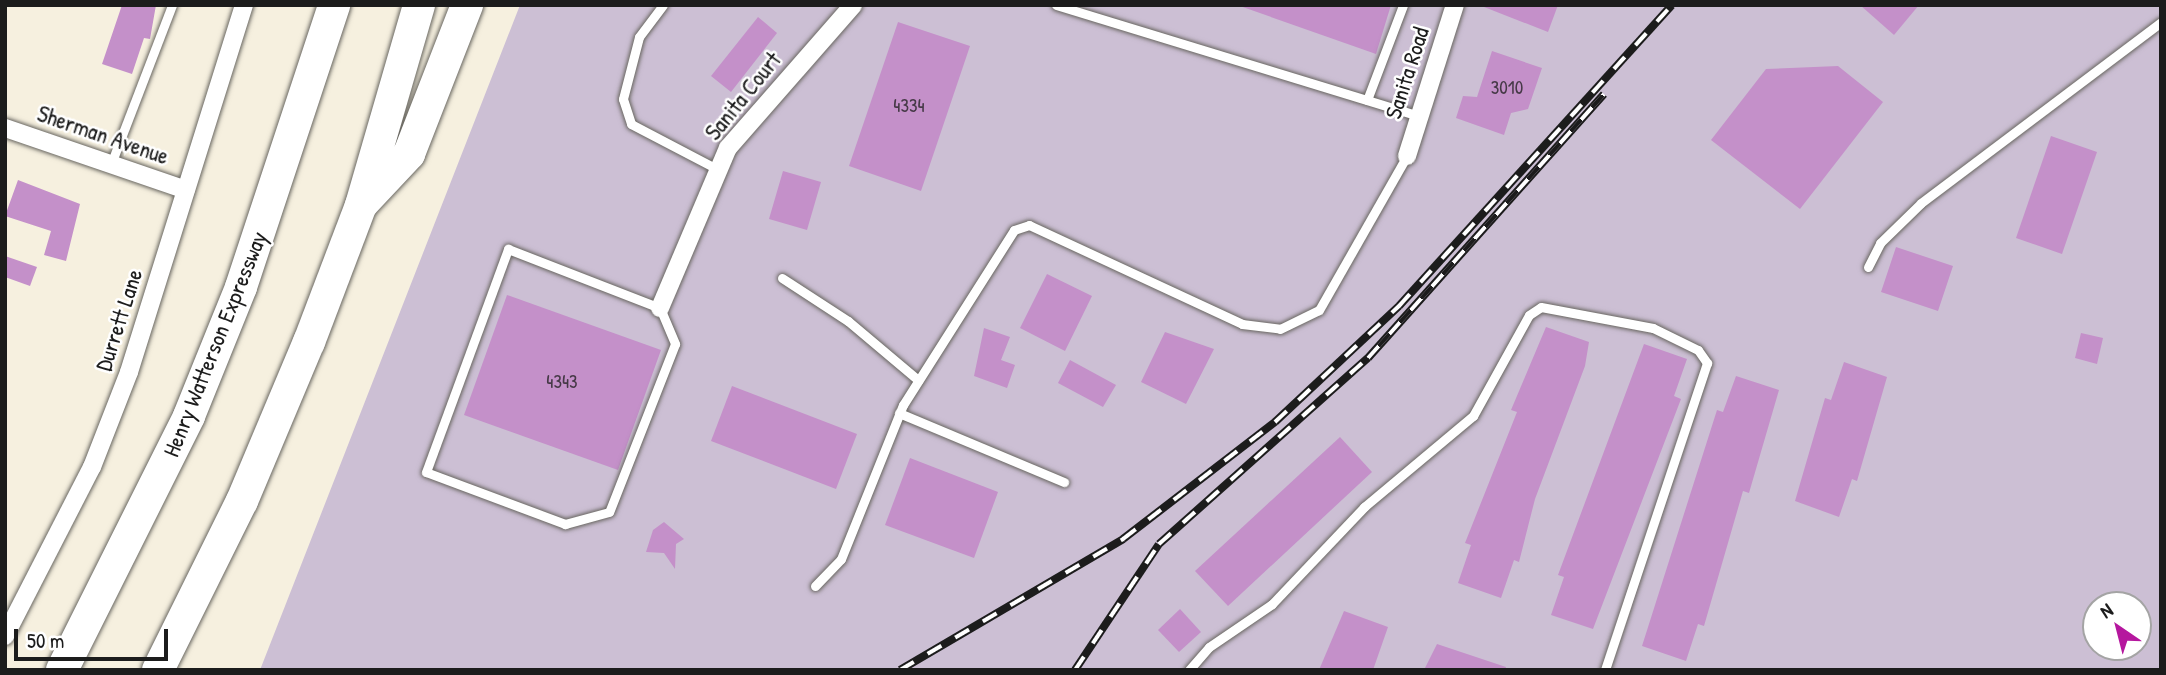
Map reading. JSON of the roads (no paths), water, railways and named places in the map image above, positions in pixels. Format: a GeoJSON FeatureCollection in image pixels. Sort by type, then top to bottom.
{"type":"FeatureCollection","features":[{"type":"Feature","properties":{"kind":"highway","name":"Henry Watterson Expressway"},"geometry":{"type":"LineString","coordinates":[[62,670],[199,390],[246,274],[334,5]]}},
{"type":"Feature","properties":{"kind":"highway"},"geometry":{"type":"LineString","coordinates":[[158,670],[242,501],[361,205],[419,5]]}},
{"type":"Feature","properties":{"kind":"highway"},"geometry":{"type":"LineString","coordinates":[[361,205],[408,154],[467,5]]}},
{"type":"Feature","properties":{"kind":"street","name":"Durrett Lane"},"geometry":{"type":"LineString","coordinates":[[5,636],[92,467],[186,190],[243,5]]}},
{"type":"Feature","properties":{"kind":"street","name":"Sanita Court"},"geometry":{"type":"LineString","coordinates":[[660,308],[728,148],[853,5]]}},
{"type":"Feature","properties":{"kind":"street","name":"Sanita Road"},"geometry":{"type":"LineString","coordinates":[[1406,156],[1455,5]]}},
{"type":"Feature","properties":{"kind":"street","name":"Sherman Avenue"},"geometry":{"type":"LineString","coordinates":[[5,128],[186,190]]}},
{"type":"Feature","properties":{"kind":"lane"},"geometry":{"type":"LineString","coordinates":[[111,164],[172,5]]}},
{"type":"Feature","properties":{"kind":"lane"},"geometry":{"type":"LineString","coordinates":[[663,5],[639,37],[624,99],[631,124],[719,170]]}},
{"type":"Feature","properties":{"kind":"lane"},"geometry":{"type":"LineString","coordinates":[[1056,5],[1419,116]]}},
{"type":"Feature","properties":{"kind":"lane"},"geometry":{"type":"LineString","coordinates":[[1367,100],[1403,5]]}},
{"type":"Feature","properties":{"kind":"lane"},"geometry":{"type":"LineString","coordinates":[[1868,267],[1880,243],[1921,204],[2161,22]]}},
{"type":"Feature","properties":{"kind":"lane"},"geometry":{"type":"LineString","coordinates":[[814,586],[841,559],[899,414],[918,380],[1005,239],[1022,226],[1242,324],[1270,329],[1294,324],[1320,310],[1406,156]]}},
{"type":"Feature","properties":{"kind":"lane"},"geometry":{"type":"LineString","coordinates":[[508,249],[660,308],[674,344],[609,512],[565,524],[426,472],[508,249]]}},
{"type":"Feature","properties":{"kind":"lane"},"geometry":{"type":"LineString","coordinates":[[782,278],[848,321],[918,380]]}},
{"type":"Feature","properties":{"kind":"lane"},"geometry":{"type":"LineString","coordinates":[[1189,670],[1209,647],[1272,604],[1364,506],[1473,416],[1529,314],[1541,307],[1653,328],[1698,349],[1707,363],[1605,670]]}},
{"type":"Feature","properties":{"kind":"lane"},"geometry":{"type":"LineString","coordinates":[[899,414],[1064,482]]}},
{"type":"Feature","properties":{"kind":"railway"},"geometry":{"type":"LineString","coordinates":[[900,670],[1123,539],[1275,422],[1399,306],[1672,5]]}},
{"type":"Feature","properties":{"kind":"railway"},"geometry":{"type":"LineString","coordinates":[[1075,670],[1159,544],[1368,358],[1604,94]]}}]}
